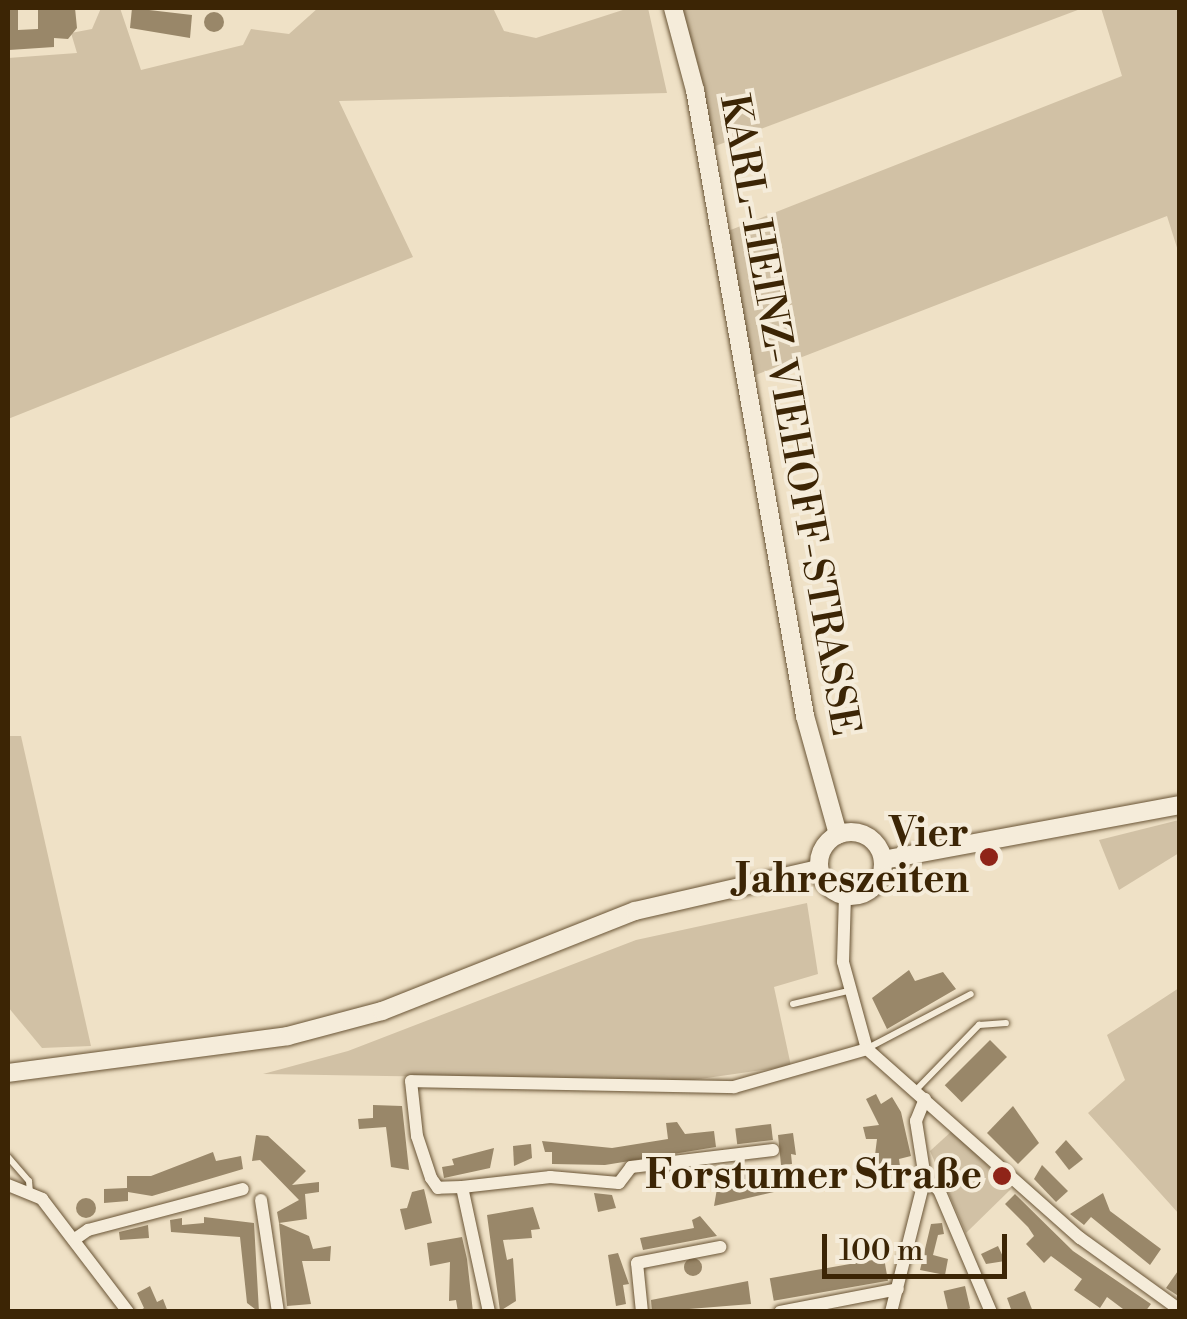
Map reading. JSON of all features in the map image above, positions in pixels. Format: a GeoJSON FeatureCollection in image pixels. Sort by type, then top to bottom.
{"type":"FeatureCollection","features":[{"type":"Feature","properties":{"kind":"main road","name":"KARL-HEINZ-VIEHOFF-STRASSE"},"geometry":{"type":"LineString","coordinates":[[673,8],[695,90],[805,716],[838,834]]}},
{"type":"Feature","properties":{"kind":"main road"},"geometry":{"type":"LineString","coordinates":[[883,860],[1180,806]]}},
{"type":"Feature","properties":{"kind":"main road"},"geometry":{"type":"LineString","coordinates":[[838,834],[867,836],[883,860],[873,887],[845,896],[828,886],[819,869],[822,848],[838,834]]}},
{"type":"Feature","properties":{"kind":"main road"},"geometry":{"type":"LineString","coordinates":[[8,1073],[288,1036],[382,1011],[635,911],[819,869]]}},
{"type":"Feature","properties":{"kind":"street"},"geometry":{"type":"LineString","coordinates":[[845,896],[848,991],[867,1048],[1080,1238],[1180,1310]]}},
{"type":"Feature","properties":{"kind":"street"},"geometry":{"type":"LineString","coordinates":[[773,1150],[631,1167],[620,1183],[550,1176],[438,1188],[417,1136],[411,1081],[734,1087],[867,1048]]}},
{"type":"Feature","properties":{"kind":"street"},"geometry":{"type":"LineString","coordinates":[[891,1312],[925,1178],[916,1122],[920,1095]]}},
{"type":"Feature","properties":{"kind":"street"},"geometry":{"type":"LineString","coordinates":[[925,1178],[940,1190],[991,1312]]}},
{"type":"Feature","properties":{"kind":"street"},"geometry":{"type":"LineString","coordinates":[[8,1185],[30,1194],[74,1239],[128,1312]]}},
{"type":"Feature","properties":{"kind":"street"},"geometry":{"type":"LineString","coordinates":[[462,1187],[489,1312]]}},
{"type":"Feature","properties":{"kind":"street"},"geometry":{"type":"LineString","coordinates":[[74,1239],[88,1230],[242,1189]]}},
{"type":"Feature","properties":{"kind":"street"},"geometry":{"type":"LineString","coordinates":[[261,1200],[278,1312]]}},
{"type":"Feature","properties":{"kind":"street"},"geometry":{"type":"LineString","coordinates":[[642,1312],[637,1263],[720,1247]]}},
{"type":"Feature","properties":{"kind":"street"},"geometry":{"type":"LineString","coordinates":[[780,1312],[898,1290]]}},
{"type":"Feature","properties":{"kind":"lane"},"geometry":{"type":"LineString","coordinates":[[792,1004],[848,991]]}},
{"type":"Feature","properties":{"kind":"lane"},"geometry":{"type":"LineString","coordinates":[[867,1048],[971,994]]}},
{"type":"Feature","properties":{"kind":"lane"},"geometry":{"type":"LineString","coordinates":[[920,1095],[980,1025],[1006,1023]]}},
{"type":"Feature","properties":{"kind":"lane"},"geometry":{"type":"LineString","coordinates":[[8,1157],[29,1180],[30,1194]]}},
{"type":"Feature","properties":{"kind":"shaded area"},"geometry":{"type":"Polygon","coordinates":[[[101,8],[120,8],[141,70],[243,45],[251,29],[289,34],[318,8],[493,8],[504,31],[536,38],[629,8],[648,8],[667,93],[339,101],[413,257],[8,419],[8,58],[77,53],[71,33],[92,29],[101,8]]]}},
{"type":"Feature","properties":{"kind":"shaded area"},"geometry":{"type":"Polygon","coordinates":[[[680,8],[1083,8],[710,148],[680,8]]]}},
{"type":"Feature","properties":{"kind":"shaded area"},"geometry":{"type":"Polygon","coordinates":[[[1101,8],[1179,8],[1179,254],[1167,216],[753,376],[728,231],[1122,76],[1101,8]]]}},
{"type":"Feature","properties":{"kind":"shaded area"},"geometry":{"type":"Polygon","coordinates":[[[8,736],[21,736],[91,1046],[42,1048],[8,1007],[8,736]]]}},
{"type":"Feature","properties":{"kind":"shaded area"},"geometry":{"type":"Polygon","coordinates":[[[1179,820],[1179,853],[1119,890],[1099,840],[1179,820]]]}},
{"type":"Feature","properties":{"kind":"shaded area"},"geometry":{"type":"Polygon","coordinates":[[[807,903],[818,974],[774,987],[791,1066],[686,1081],[263,1074],[348,1051],[636,940],[807,903]]]}},
{"type":"Feature","properties":{"kind":"shaded area"},"geometry":{"type":"Polygon","coordinates":[[[1179,988],[1179,1214],[1088,1113],[1125,1080],[1107,1035],[1179,988]]]}},
{"type":"Feature","properties":{"kind":"shaded area"},"geometry":{"type":"Polygon","coordinates":[[[953,1130],[1011,1189],[966,1233],[930,1151],[953,1130]]]}},
{"type":"Feature","properties":{"kind":"building"},"geometry":{"type":"Polygon","coordinates":[[[8,8],[18,8],[18,30],[38,29],[38,8],[75,8],[77,28],[68,39],[54,38],[54,47],[9,50],[8,8]]]}},
{"type":"Feature","properties":{"kind":"building"},"geometry":{"type":"Polygon","coordinates":[[[132,8],[192,15],[190,38],[130,28],[132,8]]]}},
{"type":"Feature","properties":{"kind":"building"},"geometry":{"type":"Polygon","coordinates":[[[210,12],[218,12],[224,22],[218,32],[210,32],[204,26],[204,18],[210,12]]]}},
{"type":"Feature","properties":{"kind":"building"},"geometry":{"type":"Polygon","coordinates":[[[909,970],[915,981],[943,972],[956,989],[887,1029],[872,998],[909,970]]]}},
{"type":"Feature","properties":{"kind":"building"},"geometry":{"type":"Polygon","coordinates":[[[990,1040],[1007,1057],[962,1102],[945,1085],[990,1040]]]}},
{"type":"Feature","properties":{"kind":"building"},"geometry":{"type":"Polygon","coordinates":[[[876,1094],[881,1104],[892,1097],[901,1112],[911,1156],[899,1159],[900,1166],[874,1163],[877,1139],[866,1139],[863,1127],[879,1125],[866,1099],[876,1094]]]}},
{"type":"Feature","properties":{"kind":"building"},"geometry":{"type":"Polygon","coordinates":[[[373,1105],[402,1106],[409,1170],[391,1167],[386,1127],[359,1129],[358,1119],[373,1118],[373,1105]]]}},
{"type":"Feature","properties":{"kind":"building"},"geometry":{"type":"Polygon","coordinates":[[[1013,1106],[1039,1143],[1018,1164],[987,1133],[1013,1106]]]}},
{"type":"Feature","properties":{"kind":"building"},"geometry":{"type":"Polygon","coordinates":[[[677,1122],[685,1134],[714,1131],[716,1147],[605,1165],[552,1164],[552,1152],[545,1152],[542,1141],[612,1148],[668,1139],[666,1123],[677,1122]]]}},
{"type":"Feature","properties":{"kind":"building"},"geometry":{"type":"Polygon","coordinates":[[[771,1124],[773,1140],[737,1144],[735,1128],[771,1124]]]}},
{"type":"Feature","properties":{"kind":"building"},"geometry":{"type":"Polygon","coordinates":[[[793,1133],[796,1155],[791,1154],[792,1164],[781,1165],[778,1135],[793,1133]]]}},
{"type":"Feature","properties":{"kind":"building"},"geometry":{"type":"Polygon","coordinates":[[[256,1135],[268,1136],[306,1171],[292,1185],[319,1182],[319,1192],[305,1194],[307,1219],[279,1223],[277,1212],[299,1200],[260,1160],[252,1161],[256,1135]]]}},
{"type":"Feature","properties":{"kind":"building"},"geometry":{"type":"Polygon","coordinates":[[[1066,1140],[1083,1159],[1069,1170],[1055,1152],[1066,1140]]]}},
{"type":"Feature","properties":{"kind":"building"},"geometry":{"type":"Polygon","coordinates":[[[531,1144],[532,1158],[514,1166],[513,1146],[531,1144]]]}},
{"type":"Feature","properties":{"kind":"building"},"geometry":{"type":"Polygon","coordinates":[[[494,1148],[490,1168],[444,1178],[442,1167],[454,1165],[452,1159],[494,1148]]]}},
{"type":"Feature","properties":{"kind":"building"},"geometry":{"type":"Polygon","coordinates":[[[213,1152],[216,1161],[241,1156],[243,1169],[152,1196],[128,1192],[128,1201],[104,1203],[104,1189],[127,1188],[127,1176],[151,1176],[213,1152]]]}},
{"type":"Feature","properties":{"kind":"building"},"geometry":{"type":"Polygon","coordinates":[[[1042,1165],[1068,1191],[1056,1202],[1034,1179],[1042,1165]]]}},
{"type":"Feature","properties":{"kind":"building"},"geometry":{"type":"Polygon","coordinates":[[[770,1171],[774,1192],[714,1206],[719,1177],[770,1171]]]}},
{"type":"Feature","properties":{"kind":"building"},"geometry":{"type":"Polygon","coordinates":[[[424,1189],[432,1223],[405,1230],[400,1209],[407,1208],[412,1192],[424,1189]]]}},
{"type":"Feature","properties":{"kind":"building"},"geometry":{"type":"Polygon","coordinates":[[[594,1193],[612,1195],[616,1208],[598,1212],[594,1193]]]}},
{"type":"Feature","properties":{"kind":"building"},"geometry":{"type":"Polygon","coordinates":[[[1103,1193],[1110,1211],[1161,1249],[1150,1265],[1091,1217],[1084,1225],[1070,1214],[1103,1193]]]}},
{"type":"Feature","properties":{"kind":"building"},"geometry":{"type":"Polygon","coordinates":[[[1015,1194],[1073,1251],[1151,1304],[1145,1312],[1127,1312],[1107,1297],[1100,1308],[1074,1290],[1082,1279],[1051,1256],[1044,1263],[1026,1244],[1034,1236],[1005,1204],[1015,1194]]]}},
{"type":"Feature","properties":{"kind":"building"},"geometry":{"type":"Polygon","coordinates":[[[86,1198],[96,1208],[86,1218],[76,1208],[86,1198]]]}},
{"type":"Feature","properties":{"kind":"building"},"geometry":{"type":"Polygon","coordinates":[[[533,1207],[540,1229],[531,1230],[532,1238],[503,1240],[507,1260],[513,1258],[516,1301],[500,1311],[487,1215],[533,1207]]]}},
{"type":"Feature","properties":{"kind":"building"},"geometry":{"type":"Polygon","coordinates":[[[700,1216],[717,1236],[643,1250],[640,1238],[694,1228],[692,1220],[700,1216]]]}},
{"type":"Feature","properties":{"kind":"building"},"geometry":{"type":"Polygon","coordinates":[[[204,1217],[254,1223],[259,1312],[247,1303],[240,1237],[171,1232],[170,1220],[182,1218],[182,1225],[204,1223],[204,1217]]]}},
{"type":"Feature","properties":{"kind":"building"},"geometry":{"type":"Polygon","coordinates":[[[279,1223],[309,1236],[313,1249],[331,1246],[330,1261],[302,1261],[311,1304],[287,1306],[279,1223]]]}},
{"type":"Feature","properties":{"kind":"building"},"geometry":{"type":"Polygon","coordinates":[[[942,1223],[944,1234],[938,1235],[933,1255],[948,1259],[945,1275],[920,1270],[931,1224],[942,1223]]]}},
{"type":"Feature","properties":{"kind":"building"},"geometry":{"type":"Polygon","coordinates":[[[148,1225],[149,1238],[120,1240],[119,1232],[148,1225]]]}},
{"type":"Feature","properties":{"kind":"building"},"geometry":{"type":"Polygon","coordinates":[[[462,1237],[473,1312],[458,1312],[456,1300],[449,1301],[450,1262],[430,1266],[427,1243],[462,1237]]]}},
{"type":"Feature","properties":{"kind":"building"},"geometry":{"type":"Polygon","coordinates":[[[998,1246],[1005,1261],[986,1264],[981,1254],[998,1246]]]}},
{"type":"Feature","properties":{"kind":"building"},"geometry":{"type":"Polygon","coordinates":[[[618,1253],[629,1284],[623,1285],[626,1304],[616,1306],[608,1255],[618,1253]]]}},
{"type":"Feature","properties":{"kind":"building"},"geometry":{"type":"Polygon","coordinates":[[[693,1258],[702,1267],[693,1276],[684,1267],[693,1258]]]}},
{"type":"Feature","properties":{"kind":"building"},"geometry":{"type":"Polygon","coordinates":[[[884,1258],[888,1281],[774,1301],[770,1278],[884,1258]]]}},
{"type":"Feature","properties":{"kind":"building"},"geometry":{"type":"Polygon","coordinates":[[[1180,1268],[1180,1297],[1166,1288],[1180,1268]]]}},
{"type":"Feature","properties":{"kind":"building"},"geometry":{"type":"Polygon","coordinates":[[[748,1281],[751,1304],[652,1312],[651,1300],[748,1281]]]}},
{"type":"Feature","properties":{"kind":"building"},"geometry":{"type":"Polygon","coordinates":[[[150,1286],[157,1302],[163,1299],[168,1312],[138,1312],[144,1308],[137,1293],[150,1286]]]}},
{"type":"Feature","properties":{"kind":"building"},"geometry":{"type":"Polygon","coordinates":[[[965,1286],[970,1308],[948,1312],[944,1291],[965,1286]]]}},
{"type":"Feature","properties":{"kind":"building"},"geometry":{"type":"Polygon","coordinates":[[[1025,1291],[1033,1312],[1012,1312],[1007,1298],[1025,1291]]]}},
{"type":"Feature","properties":{"kind":"place","name":"Vier Jahreszeiten"},"geometry":{"type":"Point","coordinates":[989,857]}},
{"type":"Feature","properties":{"kind":"place","name":"Forstumer Straße"},"geometry":{"type":"Point","coordinates":[1002,1176]}}]}
